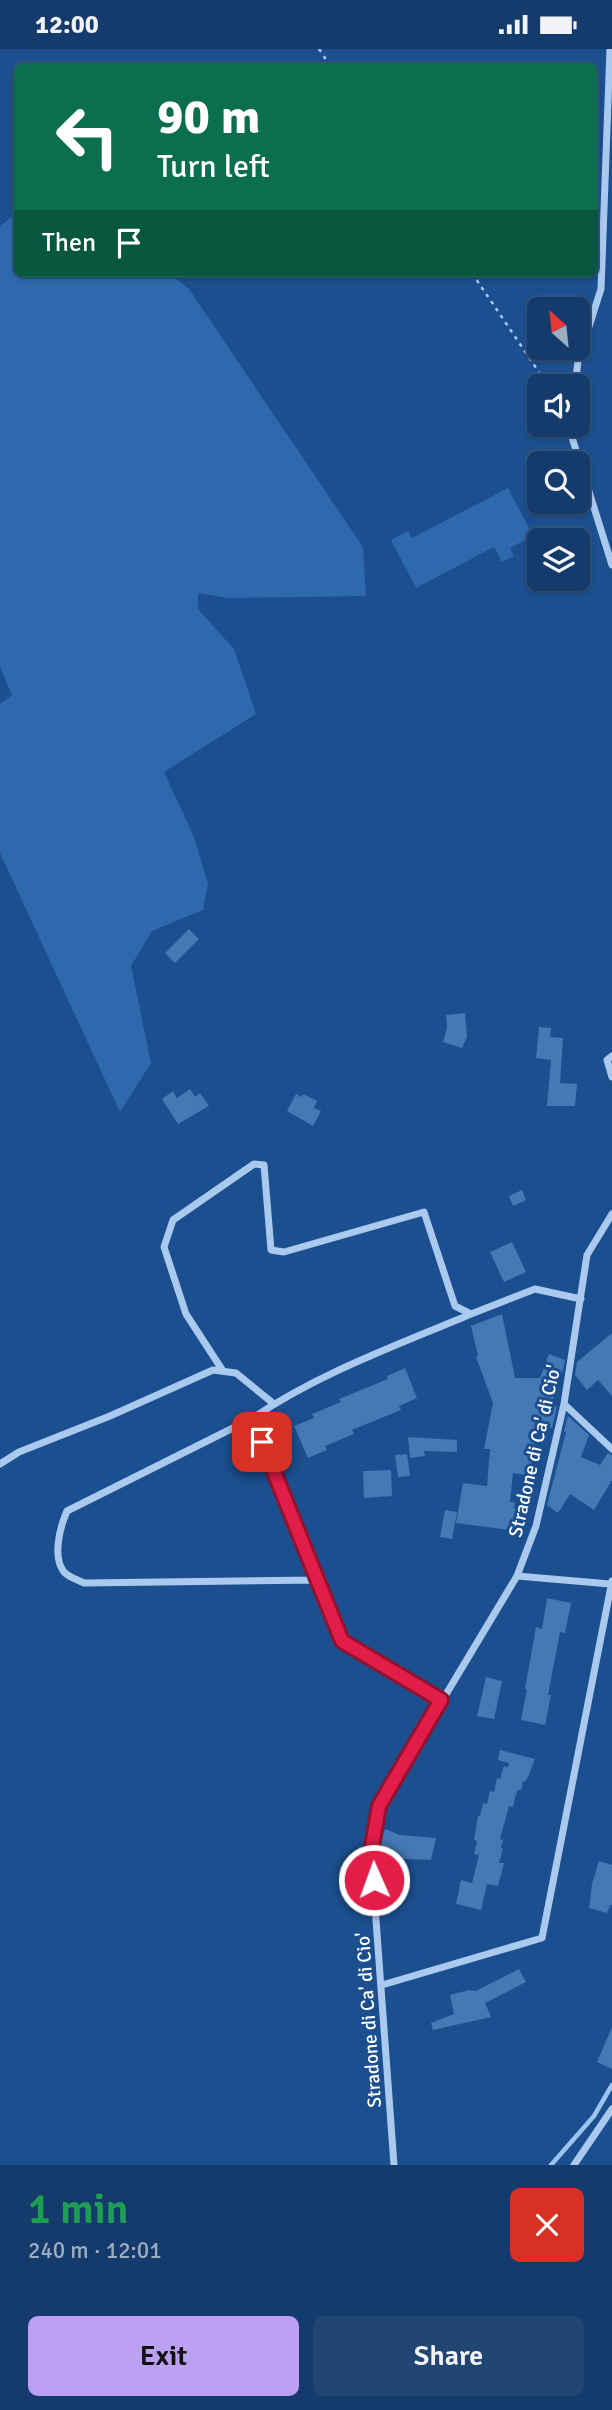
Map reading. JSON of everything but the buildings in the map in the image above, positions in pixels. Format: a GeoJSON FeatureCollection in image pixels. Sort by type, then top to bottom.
{"type":"FeatureCollection","features":[{"type":"Feature","properties":{"kind":"street"},"geometry":{"type":"LineString","coordinates":[[576,374],[578,361],[601,289],[610,49]]}},
{"type":"Feature","properties":{"kind":"street"},"geometry":{"type":"LineString","coordinates":[[572,437],[612,565]]}},
{"type":"Feature","properties":{"kind":"street"},"geometry":{"type":"LineString","coordinates":[[612,1056],[607,1061],[612,1077]]}},
{"type":"Feature","properties":{"kind":"street"},"geometry":{"type":"LineString","coordinates":[[223,1371],[186,1314],[164,1247],[173,1220],[254,1164],[264,1165],[271,1250],[284,1252],[424,1212],[455,1305],[471,1314]]}},
{"type":"Feature","properties":{"kind":"street","name":"Stradone di Ca' di Cio'"},"geometry":{"type":"LineString","coordinates":[[394,2165],[371,1852],[379,1806],[517,1576],[536,1526],[564,1404],[587,1255],[612,1214]]}},
{"type":"Feature","properties":{"kind":"street"},"geometry":{"type":"LineString","coordinates":[[318,1580],[84,1583],[65,1574],[59,1562],[60,1526],[67,1511],[355,1364],[535,1289],[581,1299]]}},
{"type":"Feature","properties":{"kind":"street"},"geometry":{"type":"LineString","coordinates":[[0,1464],[19,1452],[110,1416],[213,1370],[236,1373],[274,1404]]}},
{"type":"Feature","properties":{"kind":"street"},"geometry":{"type":"LineString","coordinates":[[564,1404],[612,1450]]}},
{"type":"Feature","properties":{"kind":"street"},"geometry":{"type":"LineString","coordinates":[[253,1418],[342,1641],[441,1700]]}},
{"type":"Feature","properties":{"kind":"street"},"geometry":{"type":"LineString","coordinates":[[382,1985],[542,1938],[611,1582],[517,1576]]}},
{"type":"Feature","properties":{"kind":"street"},"geometry":{"type":"LineString","coordinates":[[573,2165],[612,2109]]}},
{"type":"Feature","properties":{"kind":"path"},"geometry":{"type":"LineString","coordinates":[[475,277],[540,374]]}},
{"type":"Feature","properties":{"kind":"shaded area"},"geometry":{"type":"Polygon","coordinates":[[[14,215],[14,277],[174,277],[189,289],[363,547],[366,596],[229,598],[198,593],[198,609],[234,649],[256,714],[164,772],[194,837],[208,884],[203,910],[152,931],[131,966],[151,1063],[120,1112],[0,853],[0,704],[12,695],[0,667],[0,226],[14,215]]]}},
{"type":"Feature","properties":{"kind":"shaded area"},"geometry":{"type":"Polygon","coordinates":[[[508,488],[529,528],[527,539],[510,548],[514,556],[502,562],[494,547],[416,588],[391,540],[408,531],[412,538],[508,488]]]}},
{"type":"Feature","properties":{"kind":"waterway"},"geometry":{"type":"LineString","coordinates":[[551,2165],[594,2116],[612,2085]]}},
{"type":"Feature","properties":{"kind":"route"},"geometry":{"type":"LineString","coordinates":[[262,1442],[342,1641],[441,1700],[379,1806],[371,1852],[374,1880]]}}]}
